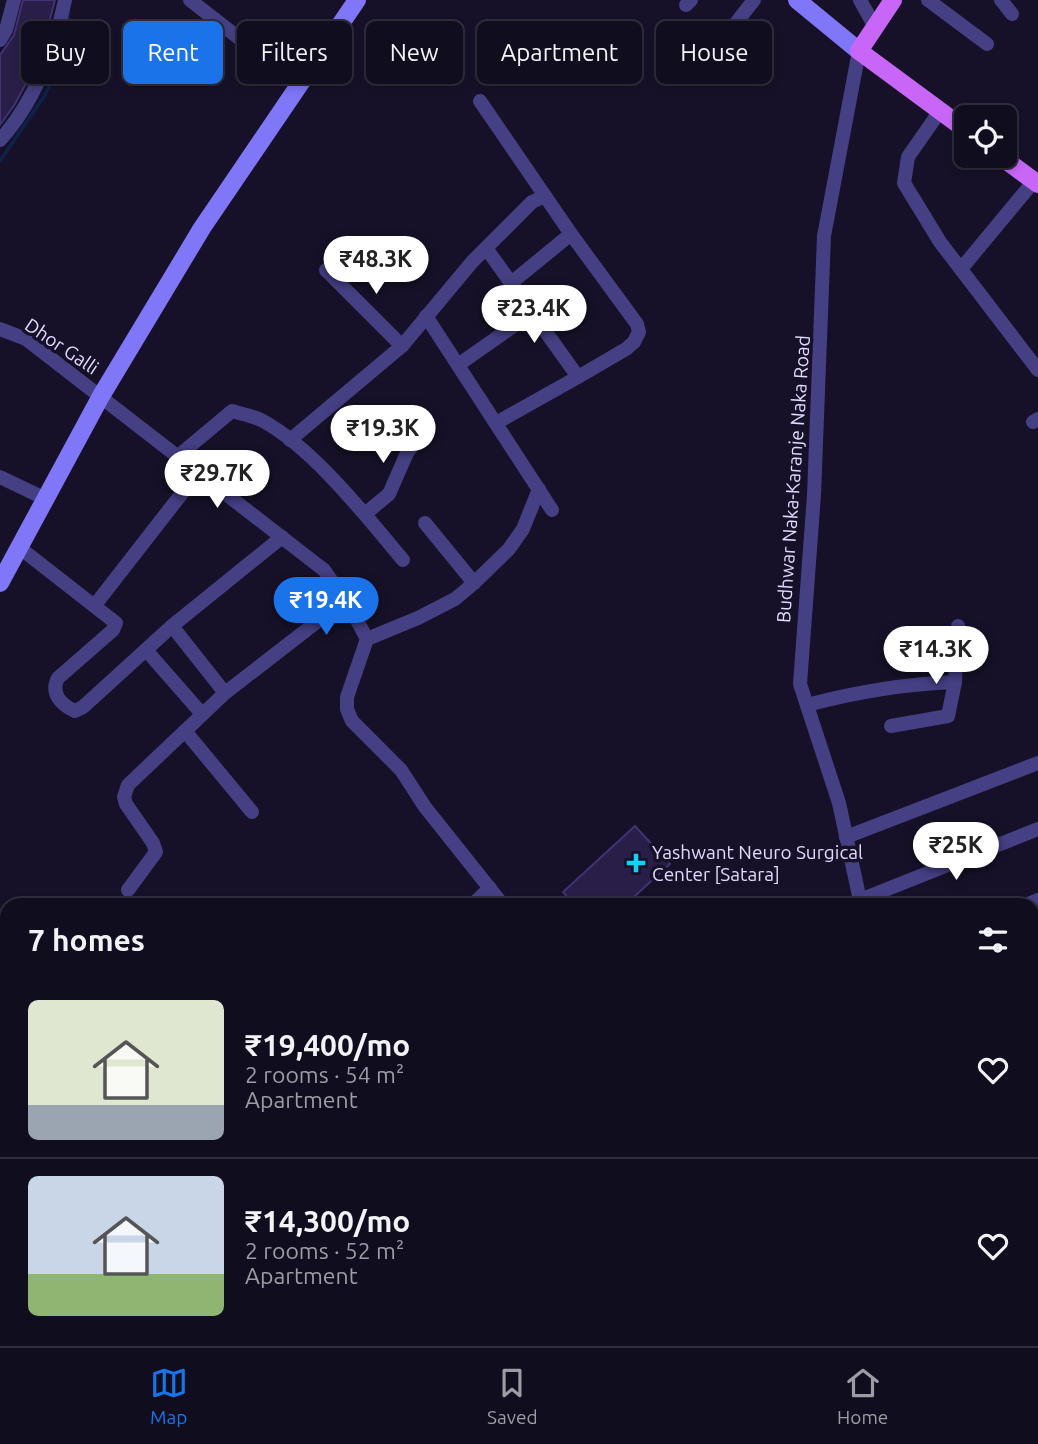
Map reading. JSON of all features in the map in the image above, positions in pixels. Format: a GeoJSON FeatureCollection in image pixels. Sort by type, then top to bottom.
{"type":"FeatureCollection","features":[{"type":"Feature","properties":{"kind":"main road"},"geometry":{"type":"LineString","coordinates":[[0,583],[101,396],[202,228],[357,0]]}},
{"type":"Feature","properties":{"kind":"main road"},"geometry":{"type":"LineString","coordinates":[[797,0],[859,51],[954,121]]}},
{"type":"Feature","properties":{"kind":"main road"},"geometry":{"type":"LineString","coordinates":[[859,51],[893,0]]}},
{"type":"Feature","properties":{"kind":"main road"},"geometry":{"type":"LineString","coordinates":[[1016,168],[1036,183]]}},
{"type":"Feature","properties":{"kind":"street"},"geometry":{"type":"LineString","coordinates":[[0,40],[6,30],[14,0]]}},
{"type":"Feature","properties":{"kind":"street"},"geometry":{"type":"LineString","coordinates":[[0,140],[21,110],[49,60],[65,0]]}},
{"type":"Feature","properties":{"kind":"street"},"geometry":{"type":"LineString","coordinates":[[190,0],[299,85]]}},
{"type":"Feature","properties":{"kind":"street"},"geometry":{"type":"LineString","coordinates":[[738,21],[754,0]]}},
{"type":"Feature","properties":{"kind":"street"},"geometry":{"type":"LineString","coordinates":[[860,0],[875,27]]}},
{"type":"Feature","properties":{"kind":"street"},"geometry":{"type":"LineString","coordinates":[[928,0],[987,44]]}},
{"type":"Feature","properties":{"kind":"street"},"geometry":{"type":"LineString","coordinates":[[1001,0],[1012,14]]}},
{"type":"Feature","properties":{"kind":"street","name":"Budhwar Naka-Karanje Naka Road"},"geometry":{"type":"LineString","coordinates":[[859,51],[824,236],[814,495],[800,684],[839,803],[860,898]]}},
{"type":"Feature","properties":{"kind":"street"},"geometry":{"type":"LineString","coordinates":[[480,101],[571,234],[637,324],[639,332],[634,342],[626,349],[496,423]]}},
{"type":"Feature","properties":{"kind":"street"},"geometry":{"type":"LineString","coordinates":[[940,111],[908,157],[904,183],[940,242],[1038,370]]}},
{"type":"Feature","properties":{"kind":"street"},"geometry":{"type":"LineString","coordinates":[[961,269],[1036,183]]}},
{"type":"Feature","properties":{"kind":"street"},"geometry":{"type":"LineString","coordinates":[[290,440],[401,346],[486,248],[532,202],[545,196]]}},
{"type":"Feature","properties":{"kind":"street"},"geometry":{"type":"LineString","coordinates":[[511,283],[571,234]]}},
{"type":"Feature","properties":{"kind":"street"},"geometry":{"type":"LineString","coordinates":[[486,248],[578,377]]}},
{"type":"Feature","properties":{"kind":"street"},"geometry":{"type":"LineString","coordinates":[[326,270],[401,346]]}},
{"type":"Feature","properties":{"kind":"street"},"geometry":{"type":"LineString","coordinates":[[458,365],[532,313]]}},
{"type":"Feature","properties":{"kind":"street"},"geometry":{"type":"LineString","coordinates":[[426,316],[552,510]]}},
{"type":"Feature","properties":{"kind":"street","name":"Dhor Galli"},"geometry":{"type":"LineString","coordinates":[[0,329],[26,339],[324,570],[350,607],[366,639]]}},
{"type":"Feature","properties":{"kind":"street"},"geometry":{"type":"LineString","coordinates":[[177,457],[232,411],[262,420],[290,440],[365,514],[403,560]]}},
{"type":"Feature","properties":{"kind":"street"},"geometry":{"type":"LineString","coordinates":[[365,514],[389,494],[407,453],[420,435]]}},
{"type":"Feature","properties":{"kind":"street"},"geometry":{"type":"LineString","coordinates":[[95,605],[197,474]]}},
{"type":"Feature","properties":{"kind":"street"},"geometry":{"type":"LineString","coordinates":[[0,477],[46,499]]}},
{"type":"Feature","properties":{"kind":"street"},"geometry":{"type":"LineString","coordinates":[[498,898],[425,807],[401,770],[352,721],[346,709],[347,697],[366,639],[418,618],[455,599],[474,583],[509,550],[523,529],[539,489]]}},
{"type":"Feature","properties":{"kind":"street"},"geometry":{"type":"LineString","coordinates":[[425,523],[474,583]]}},
{"type":"Feature","properties":{"kind":"street"},"geometry":{"type":"LineString","coordinates":[[20,548],[95,605],[116,625],[58,678],[54,688],[57,697],[69,709],[75,711],[83,707],[172,626],[282,537]]}},
{"type":"Feature","properties":{"kind":"street"},"geometry":{"type":"LineString","coordinates":[[128,890],[156,852],[153,843],[126,804],[125,791],[128,785],[225,693],[327,614],[350,607]]}},
{"type":"Feature","properties":{"kind":"street"},"geometry":{"type":"LineString","coordinates":[[172,626],[225,693]]}},
{"type":"Feature","properties":{"kind":"street"},"geometry":{"type":"LineString","coordinates":[[891,726],[948,716],[955,682],[958,626]]}},
{"type":"Feature","properties":{"kind":"street"},"geometry":{"type":"LineString","coordinates":[[146,650],[202,714]]}},
{"type":"Feature","properties":{"kind":"street"},"geometry":{"type":"LineString","coordinates":[[807,705],[850,694],[916,683],[955,682]]}},
{"type":"Feature","properties":{"kind":"street"},"geometry":{"type":"LineString","coordinates":[[185,731],[253,812]]}},
{"type":"Feature","properties":{"kind":"street"},"geometry":{"type":"LineString","coordinates":[[846,836],[1038,763]]}},
{"type":"Feature","properties":{"kind":"street"},"geometry":{"type":"LineString","coordinates":[[871,898],[1038,830]]}},
{"type":"Feature","properties":{"kind":"street"},"geometry":{"type":"LineString","coordinates":[[479,898],[490,888]]}},
{"type":"Feature","properties":{"kind":"building"},"geometry":{"type":"Polygon","coordinates":[[[23,0],[55,0],[49,21],[21,21],[21,84],[26,84],[0,125],[0,55],[14,35],[23,0]]]}},
{"type":"Feature","properties":{"kind":"building"},"geometry":{"type":"Polygon","coordinates":[[[635,826],[670,864],[633,898],[568,898],[563,892],[635,826]]]}},
{"type":"Feature","properties":{"kind":"waterway"},"geometry":{"type":"LineString","coordinates":[[0,161],[45,95],[57,70],[69,12]]}},
{"type":"Feature","properties":{"kind":"place","name":"Yashwant Neuro Surgical Center [Satara]"},"geometry":{"type":"Point","coordinates":[636,863]}}]}
